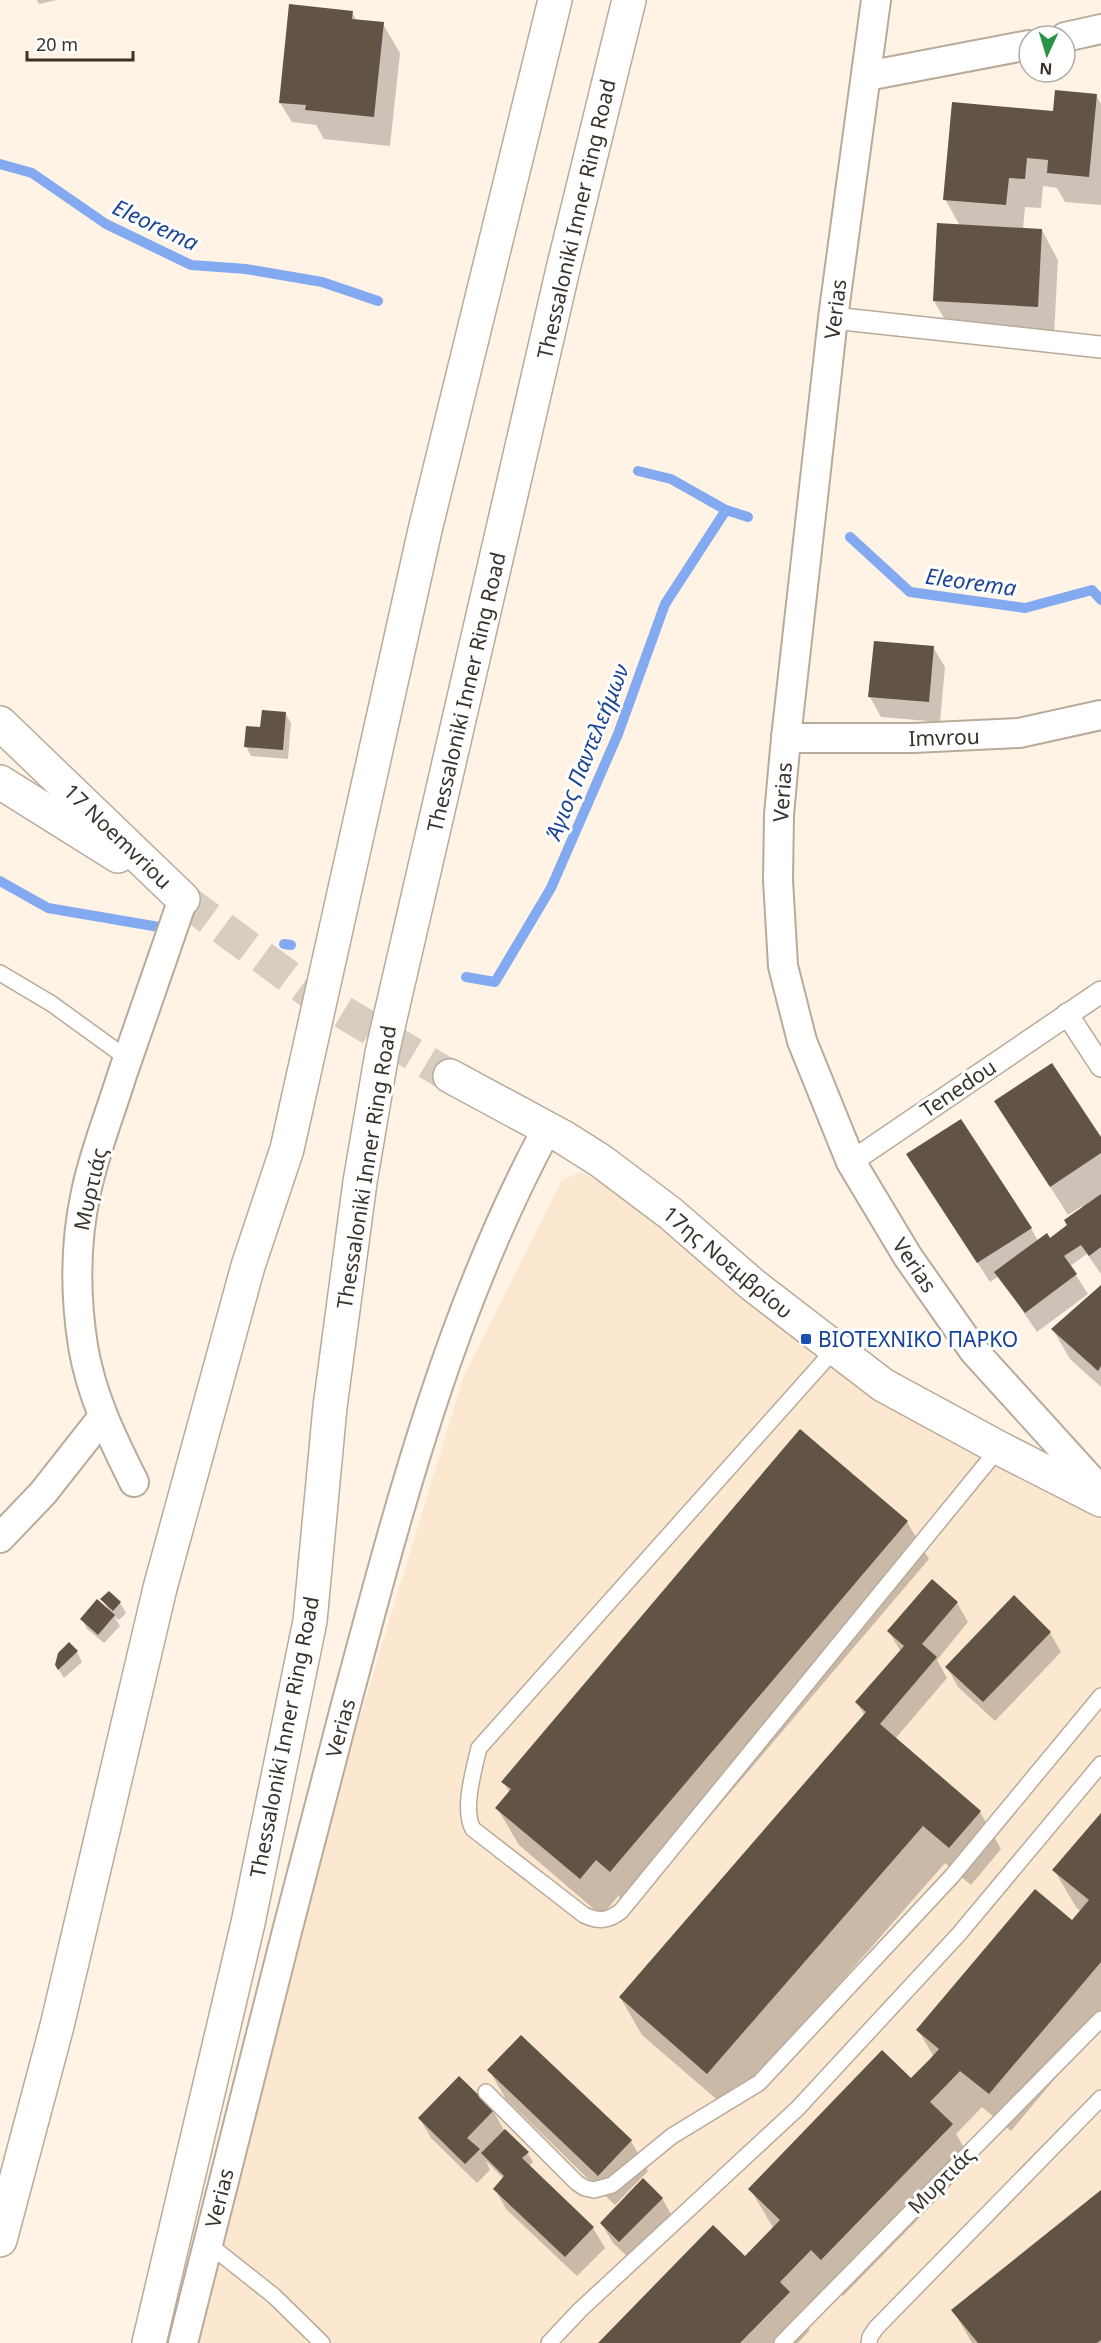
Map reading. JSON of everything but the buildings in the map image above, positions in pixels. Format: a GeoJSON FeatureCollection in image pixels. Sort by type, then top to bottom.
{"type":"FeatureCollection","features":[{"type":"Feature","properties":{"kind":"main road"},"geometry":{"type":"LineString","coordinates":[[0,2240],[57,2026],[160,1588],[248,1266],[287,1149],[424,530],[555,0]]}},
{"type":"Feature","properties":{"kind":"main road","name":"Thessaloniki Inner Ring Road"},"geometry":{"type":"LineString","coordinates":[[149,2343],[248,1923],[310,1621],[330,1407],[360,1182],[382,1053],[563,269],[629,0]]}},
{"type":"Feature","properties":{"kind":"main road","name":"17 Noemvriou"},"geometry":{"type":"LineString","coordinates":[[0,723],[183,899]]}},
{"type":"Feature","properties":{"kind":"main road","name":"17 Noemvriou"},"geometry":{"type":"LineString","coordinates":[[0,782],[183,899]]}},
{"type":"Feature","properties":{"kind":"main road","name":"17ης Νοεμβρίου"},"geometry":{"type":"LineString","coordinates":[[450,1076],[601,1161],[636,1186],[834,1350],[883,1385],[999,1449],[1101,1500]]}},
{"type":"Feature","properties":{"kind":"street","name":"Verias"},"geometry":{"type":"LineString","coordinates":[[876,0],[833,318],[786,738],[779,815],[778,880],[783,966],[802,1041],[851,1162],[908,1257],[974,1351],[1101,1491]]}},
{"type":"Feature","properties":{"kind":"street"},"geometry":{"type":"LineString","coordinates":[[1077,34],[1101,29]]}},
{"type":"Feature","properties":{"kind":"street"},"geometry":{"type":"LineString","coordinates":[[867,76],[1017,47]]}},
{"type":"Feature","properties":{"kind":"street"},"geometry":{"type":"LineString","coordinates":[[833,318],[1101,347]]}},
{"type":"Feature","properties":{"kind":"street","name":"Imvrou"},"geometry":{"type":"LineString","coordinates":[[786,738],[913,738],[1019,734],[1101,715]]}},
{"type":"Feature","properties":{"kind":"street","name":"Μυρτιάς"},"geometry":{"type":"LineString","coordinates":[[134,1482],[102,1418],[83,1348],[78,1305],[79,1240],[86,1191],[183,899]]}},
{"type":"Feature","properties":{"kind":"street","name":"Tenedou"},"geometry":{"type":"LineString","coordinates":[[851,1162],[1101,992]]}},
{"type":"Feature","properties":{"kind":"street"},"geometry":{"type":"LineString","coordinates":[[1067,1014],[1101,1066]]}},
{"type":"Feature","properties":{"kind":"street","name":"Verias"},"geometry":{"type":"LineString","coordinates":[[183,2343],[355,1672],[416,1457],[464,1313],[521,1176],[546,1129]]}},
{"type":"Feature","properties":{"kind":"street"},"geometry":{"type":"LineString","coordinates":[[0,1538],[42,1493],[102,1418]]}},
{"type":"Feature","properties":{"kind":"lane"},"geometry":{"type":"LineString","coordinates":[[0,973],[52,1004],[128,1059]]}},
{"type":"Feature","properties":{"kind":"lane"},"geometry":{"type":"LineString","coordinates":[[834,1350],[479,1748],[467,1809],[469,1823],[473,1829],[584,1915],[603,1920],[612,1918],[621,1911],[999,1449]]}},
{"type":"Feature","properties":{"kind":"lane"},"geometry":{"type":"LineString","coordinates":[[486,2092],[577,2183],[594,2190],[612,2185],[672,2136],[759,2083],[952,1876],[1101,1696]]}},
{"type":"Feature","properties":{"kind":"lane"},"geometry":{"type":"LineString","coordinates":[[549,2343],[580,2310],[798,2108],[959,1934],[1101,1764]]}},
{"type":"Feature","properties":{"kind":"lane","name":"Μυρτιάς"},"geometry":{"type":"LineString","coordinates":[[782,2343],[1101,2019]]}},
{"type":"Feature","properties":{"kind":"lane"},"geometry":{"type":"LineString","coordinates":[[869,2343],[876,2328],[1101,2098]]}},
{"type":"Feature","properties":{"kind":"lane"},"geometry":{"type":"LineString","coordinates":[[207,2243],[274,2296],[322,2343]]}},
{"type":"Feature","properties":{"kind":"shaded area"},"geometry":{"type":"Polygon","coordinates":[[[580,1172],[621,1192],[1101,1514],[1101,2343],[189,2343],[314,1868],[463,1378],[562,1180],[580,1172]]]}},
{"type":"Feature","properties":{"kind":"waterway","name":"Eleorema"},"geometry":{"type":"LineString","coordinates":[[0,164],[32,173],[106,224],[191,265],[246,269],[322,282],[378,301]]}},
{"type":"Feature","properties":{"kind":"waterway"},"geometry":{"type":"LineString","coordinates":[[638,471],[671,479],[726,510],[748,517]]}},
{"type":"Feature","properties":{"kind":"waterway","name":"Άγιος Παντελεήμων"},"geometry":{"type":"LineString","coordinates":[[466,977],[495,982],[551,888],[618,734],[665,604],[726,510]]}},
{"type":"Feature","properties":{"kind":"waterway","name":"Eleorema"},"geometry":{"type":"LineString","coordinates":[[850,537],[910,592],[1025,608],[1092,590],[1101,600]]}},
{"type":"Feature","properties":{"kind":"waterway","name":"Άγιος Παντελεήμων"},"geometry":{"type":"LineString","coordinates":[[0,881],[48,908],[159,927]]}},
{"type":"Feature","properties":{"kind":"waterway","name":"Άγιος Παντελεήμων"},"geometry":{"type":"LineString","coordinates":[[284,944],[291,945]]}},
{"type":"Feature","properties":{"kind":"tunnel"},"geometry":{"type":"LineString","coordinates":[[183,899],[311,993],[450,1076]]}},
{"type":"Feature","properties":{"kind":"place","name":"ΒΙΟΤΕΧΝΙΚΟ ΠΑΡΚΟ"},"geometry":{"type":"Point","coordinates":[806,1339]}}]}
